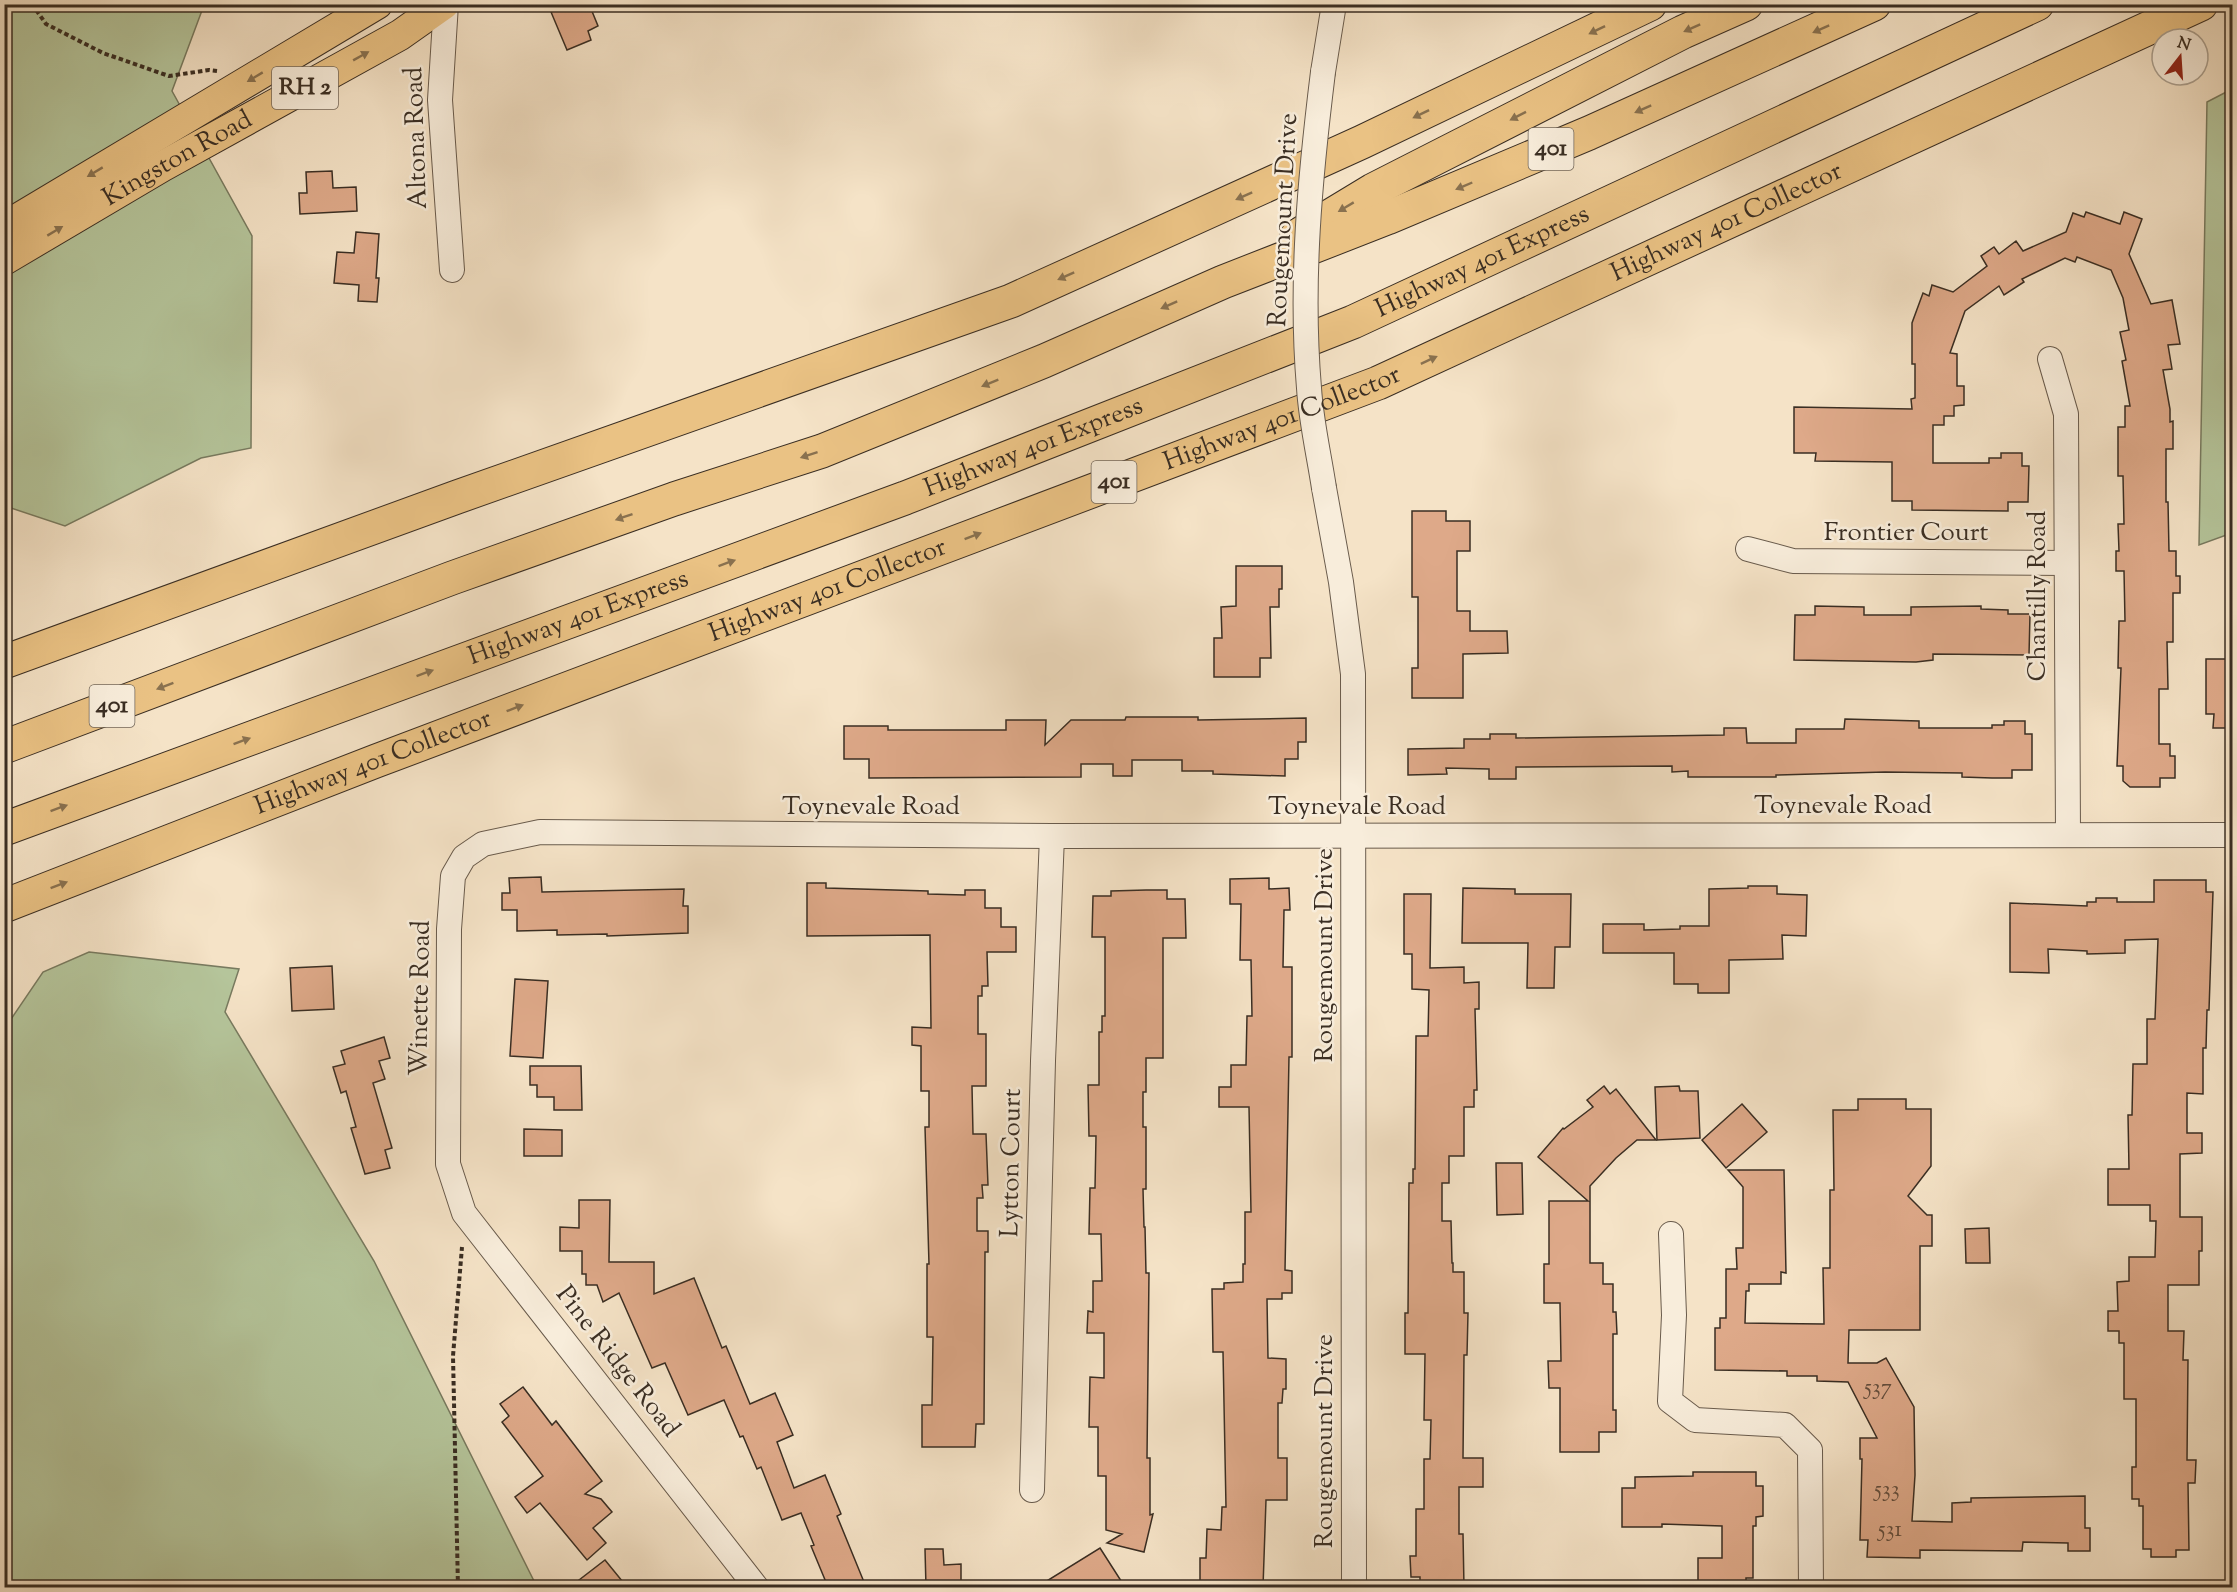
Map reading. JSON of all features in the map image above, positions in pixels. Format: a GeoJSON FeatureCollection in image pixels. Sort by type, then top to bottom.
{"type":"FeatureCollection","features":[{"type":"Feature","properties":{"kind":"highway"},"geometry":{"type":"LineString","coordinates":[[4,662],[457,497],[1011,301],[1362,142],[1650,4]]}},
{"type":"Feature","properties":{"kind":"highway"},"geometry":{"type":"LineString","coordinates":[[1222,282],[1373,190],[1683,32],[1746,4]]}},
{"type":"Feature","properties":{"kind":"highway","name":"401"},"geometry":{"type":"LineString","coordinates":[[4,747],[463,574],[674,499],[822,451],[1044,361],[1222,282],[1387,218],[1589,133],[1874,4]]}},
{"type":"Feature","properties":{"kind":"highway","name":"Highway 401 Express"},"geometry":{"type":"LineString","coordinates":[[4,829],[905,498],[1353,322],[2037,4]]}},
{"type":"Feature","properties":{"kind":"highway","name":"Highway 401 Collector"},"geometry":{"type":"LineString","coordinates":[[4,906],[376,761],[1378,383],[2201,4]]}},
{"type":"Feature","properties":{"kind":"main road","name":"Kingston Road"},"geometry":{"type":"LineString","coordinates":[[4,227],[377,4]]}},
{"type":"Feature","properties":{"kind":"main road","name":"Kingston Road"},"geometry":{"type":"LineString","coordinates":[[4,260],[163,166],[400,35],[445,4]]}},
{"type":"Feature","properties":{"kind":"street","name":"Altona Road"},"geometry":{"type":"LineString","coordinates":[[445,4],[440,100],[452,270]]}},
{"type":"Feature","properties":{"kind":"street","name":"Rougemount Drive"},"geometry":{"type":"LineString","coordinates":[[1334,4],[1313,148],[1305,264],[1309,390],[1341,582],[1353,674],[1354,1587]]}},
{"type":"Feature","properties":{"kind":"street","name":"Chantilly Road"},"geometry":{"type":"LineString","coordinates":[[2050,359],[2066,414],[2067,835]]}},
{"type":"Feature","properties":{"kind":"street","name":"Frontier Court"},"geometry":{"type":"LineString","coordinates":[[1748,549],[1792,561],[2066,563]]}},
{"type":"Feature","properties":{"kind":"street","name":"Toynevale Road"},"geometry":{"type":"LineString","coordinates":[[483,844],[540,832],[1052,836],[2232,835]]}},
{"type":"Feature","properties":{"kind":"street","name":"Lytton Court"},"geometry":{"type":"LineString","coordinates":[[1032,1490],[1043,1061],[1052,836]]}},
{"type":"Feature","properties":{"kind":"street","name":"Winette Road"},"geometry":{"type":"LineString","coordinates":[[448,1164],[449,928],[453,876],[464,857],[483,844]]}},
{"type":"Feature","properties":{"kind":"street","name":"Pine Ridge Road"},"geometry":{"type":"LineString","coordinates":[[448,1164],[464,1213],[757,1587]]}},
{"type":"Feature","properties":{"kind":"street"},"geometry":{"type":"LineString","coordinates":[[1671,1233],[1674,1315],[1670,1401],[1695,1419],[1785,1425],[1810,1450],[1811,1587]]}},
{"type":"Feature","properties":{"kind":"path"},"geometry":{"type":"LineString","coordinates":[[32,4],[46,24],[103,53],[169,76],[209,70],[219,71]]}},
{"type":"Feature","properties":{"kind":"path"},"geometry":{"type":"LineString","coordinates":[[458,1587],[453,1356],[464,1213]]}},
{"type":"Feature","properties":{"kind":"green space"},"geometry":{"type":"Polygon","coordinates":[[[5,5],[204,5],[172,91],[252,236],[251,448],[201,458],[65,526],[5,506],[5,5]]]}},
{"type":"Feature","properties":{"kind":"green space"},"geometry":{"type":"Polygon","coordinates":[[[2232,89],[2232,533],[2199,545],[2207,102],[2232,89]]]}},
{"type":"Feature","properties":{"kind":"green space"},"geometry":{"type":"Polygon","coordinates":[[[89,952],[239,969],[225,1012],[374,1261],[537,1587],[5,1587],[5,1028],[43,972],[89,952]]]}},
{"type":"Feature","properties":{"kind":"building"},"geometry":{"type":"Polygon","coordinates":[[[570,4],[589,4],[598,26],[588,31],[591,40],[567,50],[551,12],[570,4]]]}},
{"type":"Feature","properties":{"kind":"building"},"geometry":{"type":"Polygon","coordinates":[[[332,171],[333,188],[356,187],[357,211],[300,214],[299,193],[307,193],[306,172],[332,171]]]}},
{"type":"Feature","properties":{"kind":"building"},"geometry":{"type":"Polygon","coordinates":[[[2086,212],[2120,224],[2124,212],[2142,219],[2129,254],[2151,304],[2172,300],[2180,344],[2168,345],[2172,369],[2163,370],[2170,422],[2173,421],[2173,449],[2166,449],[2169,551],[2176,551],[2176,576],[2180,576],[2180,593],[2173,593],[2173,642],[2167,642],[2168,689],[2159,689],[2159,744],[2170,744],[2170,756],[2175,756],[2175,778],[2160,778],[2160,787],[2130,787],[2123,781],[2123,766],[2117,766],[2121,668],[2118,668],[2119,621],[2125,621],[2124,571],[2116,571],[2116,551],[2119,551],[2118,524],[2124,524],[2123,476],[2118,476],[2118,427],[2125,427],[2125,406],[2130,406],[2122,361],[2126,360],[2120,332],[2129,330],[2123,298],[2111,270],[2077,257],[2075,262],[2065,258],[2022,279],[2024,282],[2004,295],[1999,286],[1965,311],[1950,353],[1957,354],[1957,386],[1964,386],[1964,405],[1954,406],[1954,416],[1944,416],[1944,425],[1933,425],[1933,463],[1989,463],[1989,458],[2001,458],[2001,453],[2022,453],[2022,466],[2029,466],[2028,502],[2008,502],[2008,511],[1912,510],[1912,501],[1892,501],[1892,462],[1815,461],[1816,453],[1794,453],[1794,407],[1912,409],[1911,399],[1915,398],[1915,364],[1912,364],[1912,323],[1923,293],[1929,296],[1932,285],[1953,292],[1987,266],[1981,256],[1994,247],[1999,254],[2016,241],[2023,251],[2066,232],[2073,213],[2084,217],[2086,212]]]}},
{"type":"Feature","properties":{"kind":"building"},"geometry":{"type":"Polygon","coordinates":[[[356,232],[379,234],[377,302],[358,301],[359,285],[334,283],[337,252],[354,253],[356,232]]]}},
{"type":"Feature","properties":{"kind":"building"},"geometry":{"type":"Polygon","coordinates":[[[1412,511],[1446,511],[1446,521],[1470,521],[1470,551],[1457,551],[1457,611],[1470,611],[1470,631],[1507,631],[1508,653],[1463,654],[1463,698],[1412,698],[1412,668],[1418,668],[1418,597],[1412,597],[1412,511]]]}},
{"type":"Feature","properties":{"kind":"building"},"geometry":{"type":"Polygon","coordinates":[[[1236,566],[1282,566],[1279,607],[1270,607],[1271,658],[1260,658],[1260,677],[1214,677],[1214,638],[1222,638],[1221,607],[1236,606],[1236,566]]]}},
{"type":"Feature","properties":{"kind":"building"},"geometry":{"type":"Polygon","coordinates":[[[1815,606],[1864,607],[1864,615],[1911,615],[1911,607],[1981,606],[1981,609],[2008,610],[2008,614],[2030,614],[2029,655],[1933,654],[1933,660],[1916,662],[1794,660],[1795,615],[1815,615],[1815,606]]]}},
{"type":"Feature","properties":{"kind":"building"},"geometry":{"type":"Polygon","coordinates":[[[2206,659],[2225,659],[2232,666],[2232,728],[2213,728],[2214,714],[2206,714],[2206,659]]]}},
{"type":"Feature","properties":{"kind":"building"},"geometry":{"type":"Polygon","coordinates":[[[1126,717],[1198,717],[1198,720],[1306,718],[1306,742],[1298,742],[1298,759],[1285,759],[1285,776],[1182,771],[1182,760],[1132,760],[1132,776],[1113,776],[1113,764],[1081,764],[1081,777],[869,778],[869,759],[844,759],[844,726],[888,726],[888,730],[1006,730],[1006,720],[1046,720],[1045,745],[1071,720],[1125,720],[1126,717]]]}},
{"type":"Feature","properties":{"kind":"building"},"geometry":{"type":"Polygon","coordinates":[[[1845,719],[1919,721],[1919,728],[1992,728],[1992,725],[2004,725],[2004,721],[2025,721],[2025,734],[2032,734],[2032,770],[2012,770],[2012,778],[1962,777],[1962,773],[1885,772],[1776,775],[1776,777],[1688,777],[1688,771],[1672,772],[1672,766],[1516,767],[1516,779],[1489,779],[1489,769],[1446,768],[1447,774],[1408,775],[1408,749],[1464,748],[1464,739],[1490,739],[1490,734],[1516,734],[1516,738],[1724,735],[1724,728],[1746,728],[1747,743],[1796,743],[1796,729],[1844,729],[1845,719]]]}},
{"type":"Feature","properties":{"kind":"building"},"geometry":{"type":"Polygon","coordinates":[[[541,877],[542,892],[684,889],[683,906],[688,906],[688,933],[607,936],[607,934],[557,935],[557,930],[517,931],[517,910],[502,910],[502,893],[510,893],[509,878],[541,877]]]}},
{"type":"Feature","properties":{"kind":"building"},"geometry":{"type":"Polygon","coordinates":[[[1269,878],[1269,889],[1289,888],[1290,910],[1284,910],[1283,967],[1292,967],[1292,1057],[1289,1057],[1285,1270],[1292,1271],[1292,1293],[1282,1293],[1282,1299],[1267,1299],[1268,1358],[1286,1359],[1286,1389],[1283,1389],[1282,1403],[1278,1403],[1278,1458],[1287,1458],[1287,1500],[1266,1500],[1263,1587],[1200,1587],[1200,1558],[1206,1558],[1207,1529],[1221,1530],[1222,1507],[1226,1507],[1223,1352],[1213,1352],[1212,1289],[1224,1289],[1224,1283],[1243,1282],[1245,1212],[1251,1212],[1249,1107],[1219,1107],[1219,1087],[1231,1087],[1231,1065],[1246,1065],[1247,1016],[1252,1016],[1251,960],[1240,960],[1241,904],[1230,904],[1230,879],[1269,878]]]}},
{"type":"Feature","properties":{"kind":"building"},"geometry":{"type":"Polygon","coordinates":[[[2154,880],[2206,880],[2206,892],[2213,892],[2209,1010],[2207,1010],[2206,1048],[2203,1048],[2203,1094],[2187,1093],[2187,1133],[2202,1133],[2202,1153],[2180,1154],[2180,1217],[2202,1217],[2199,1285],[2168,1285],[2168,1331],[2184,1331],[2183,1360],[2188,1360],[2187,1460],[2196,1460],[2195,1483],[2188,1483],[2189,1550],[2176,1550],[2176,1557],[2151,1557],[2151,1549],[2143,1549],[2143,1506],[2139,1506],[2139,1499],[2132,1499],[2132,1467],[2136,1467],[2136,1399],[2124,1399],[2124,1343],[2119,1343],[2119,1331],[2108,1331],[2108,1311],[2118,1311],[2117,1282],[2129,1281],[2129,1257],[2155,1257],[2156,1221],[2150,1221],[2150,1205],[2108,1205],[2108,1169],[2129,1169],[2128,1115],[2132,1115],[2133,1064],[2147,1064],[2147,1019],[2155,1019],[2158,939],[2125,940],[2125,953],[2087,954],[2087,951],[2048,949],[2049,973],[2010,972],[2010,903],[2087,906],[2087,902],[2096,902],[2096,898],[2117,898],[2117,902],[2154,902],[2154,880]]]}},
{"type":"Feature","properties":{"kind":"building"},"geometry":{"type":"Polygon","coordinates":[[[807,883],[826,883],[826,888],[928,891],[928,894],[965,895],[965,890],[985,890],[985,908],[1001,908],[1001,927],[1016,927],[1016,952],[987,952],[988,986],[982,986],[982,996],[978,996],[978,1034],[986,1034],[986,1086],[972,1086],[973,1134],[986,1134],[988,1185],[982,1185],[983,1198],[977,1198],[977,1231],[988,1231],[988,1252],[985,1252],[984,1424],[976,1424],[975,1447],[922,1447],[922,1405],[932,1405],[933,1337],[927,1337],[927,1264],[929,1264],[925,1127],[929,1127],[929,1091],[921,1091],[921,1046],[912,1045],[912,1027],[931,1028],[930,935],[807,936],[807,883]]]}},
{"type":"Feature","properties":{"kind":"building"},"geometry":{"type":"Polygon","coordinates":[[[1748,886],[1777,886],[1777,894],[1807,895],[1806,936],[1782,935],[1783,959],[1729,960],[1729,993],[1698,993],[1698,984],[1674,984],[1674,953],[1603,953],[1603,924],[1644,924],[1644,930],[1709,926],[1709,889],[1748,888],[1748,886]]]}},
{"type":"Feature","properties":{"kind":"building"},"geometry":{"type":"Polygon","coordinates":[[[1463,888],[1515,889],[1515,894],[1571,894],[1570,947],[1555,947],[1554,988],[1527,988],[1528,943],[1462,943],[1463,888]]]}},
{"type":"Feature","properties":{"kind":"building"},"geometry":{"type":"Polygon","coordinates":[[[1167,890],[1167,899],[1185,899],[1186,938],[1163,938],[1163,1058],[1146,1058],[1146,1092],[1143,1092],[1143,1127],[1146,1127],[1144,1227],[1146,1273],[1149,1273],[1147,1458],[1150,1458],[1150,1515],[1153,1514],[1144,1552],[1107,1543],[1122,1534],[1106,1530],[1106,1476],[1098,1476],[1098,1427],[1089,1427],[1090,1377],[1104,1378],[1104,1333],[1087,1333],[1088,1311],[1093,1312],[1093,1281],[1102,1281],[1101,1234],[1089,1234],[1090,1188],[1095,1188],[1096,1136],[1089,1136],[1088,1085],[1099,1085],[1099,1032],[1102,1032],[1102,1016],[1105,1016],[1105,937],[1092,937],[1093,896],[1111,896],[1111,891],[1167,890]]]}},
{"type":"Feature","properties":{"kind":"building"},"geometry":{"type":"Polygon","coordinates":[[[1404,894],[1431,894],[1430,968],[1464,967],[1464,983],[1479,982],[1479,1009],[1475,1009],[1477,1090],[1474,1090],[1474,1107],[1464,1107],[1464,1156],[1449,1156],[1449,1183],[1442,1183],[1442,1221],[1451,1221],[1453,1272],[1464,1272],[1464,1313],[1468,1313],[1467,1355],[1464,1355],[1463,1458],[1483,1458],[1483,1487],[1459,1487],[1459,1534],[1463,1534],[1464,1587],[1420,1587],[1420,1577],[1411,1577],[1410,1556],[1416,1556],[1416,1509],[1424,1509],[1424,1459],[1430,1459],[1431,1420],[1424,1420],[1425,1354],[1405,1354],[1405,1313],[1408,1313],[1409,1183],[1413,1183],[1413,1169],[1415,1169],[1416,1036],[1428,1036],[1429,990],[1412,989],[1412,954],[1404,954],[1404,894]]]}},
{"type":"Feature","properties":{"kind":"building"},"geometry":{"type":"Polygon","coordinates":[[[332,966],[334,1009],[292,1011],[290,968],[332,966]]]}},
{"type":"Feature","properties":{"kind":"building"},"geometry":{"type":"Polygon","coordinates":[[[515,979],[548,981],[543,1058],[510,1056],[515,979]]]}},
{"type":"Feature","properties":{"kind":"building"},"geometry":{"type":"Polygon","coordinates":[[[384,1037],[390,1058],[379,1061],[385,1079],[373,1083],[392,1148],[385,1150],[390,1168],[365,1174],[351,1128],[356,1127],[346,1091],[341,1093],[333,1067],[345,1064],[341,1051],[384,1037]]]}},
{"type":"Feature","properties":{"kind":"building"},"geometry":{"type":"Polygon","coordinates":[[[530,1066],[581,1066],[582,1110],[554,1110],[554,1097],[537,1097],[537,1085],[530,1085],[530,1066]]]}},
{"type":"Feature","properties":{"kind":"building"},"geometry":{"type":"Polygon","coordinates":[[[1604,1086],[1610,1094],[1616,1089],[1656,1140],[1637,1140],[1616,1158],[1590,1186],[1590,1263],[1603,1263],[1603,1284],[1613,1284],[1613,1312],[1616,1312],[1617,1334],[1613,1334],[1613,1410],[1616,1410],[1616,1432],[1599,1432],[1599,1452],[1560,1452],[1560,1388],[1549,1388],[1548,1361],[1561,1361],[1560,1303],[1544,1303],[1544,1264],[1549,1264],[1549,1201],[1588,1201],[1538,1157],[1563,1128],[1593,1107],[1587,1100],[1604,1086]]]}},
{"type":"Feature","properties":{"kind":"building"},"geometry":{"type":"Polygon","coordinates":[[[1679,1086],[1680,1091],[1698,1091],[1700,1138],[1657,1140],[1655,1087],[1679,1086]]]}},
{"type":"Feature","properties":{"kind":"building"},"geometry":{"type":"Polygon","coordinates":[[[1858,1099],[1906,1099],[1906,1109],[1931,1109],[1931,1166],[1908,1196],[1927,1215],[1932,1215],[1932,1246],[1920,1246],[1920,1330],[1849,1330],[1848,1363],[1877,1363],[1886,1358],[1914,1407],[1915,1475],[1912,1521],[1952,1522],[1952,1503],[1971,1502],[1971,1498],[2085,1496],[2085,1528],[2090,1528],[2090,1551],[2068,1551],[2068,1543],[2023,1542],[2022,1551],[1920,1550],[1920,1558],[1867,1557],[1868,1540],[1860,1540],[1862,1459],[1860,1459],[1860,1438],[1877,1438],[1848,1382],[1817,1381],[1817,1376],[1787,1376],[1787,1371],[1715,1370],[1715,1328],[1720,1328],[1720,1318],[1726,1318],[1726,1269],[1737,1269],[1736,1248],[1743,1248],[1743,1187],[1728,1170],[1784,1170],[1786,1273],[1781,1272],[1781,1284],[1749,1284],[1749,1291],[1746,1291],[1745,1323],[1824,1324],[1823,1268],[1830,1268],[1830,1190],[1834,1190],[1833,1110],[1858,1110],[1858,1099]]]}},
{"type":"Feature","properties":{"kind":"building"},"geometry":{"type":"Polygon","coordinates":[[[1742,1104],[1767,1132],[1726,1168],[1702,1140],[1742,1104]]]}},
{"type":"Feature","properties":{"kind":"building"},"geometry":{"type":"Polygon","coordinates":[[[524,1129],[562,1130],[562,1156],[524,1156],[524,1129]]]}},
{"type":"Feature","properties":{"kind":"building"},"geometry":{"type":"Polygon","coordinates":[[[1496,1163],[1522,1163],[1523,1214],[1497,1215],[1496,1163]]]}},
{"type":"Feature","properties":{"kind":"building"},"geometry":{"type":"Polygon","coordinates":[[[579,1200],[610,1200],[609,1262],[654,1262],[654,1294],[694,1278],[722,1348],[726,1346],[750,1404],[775,1393],[793,1435],[777,1442],[794,1488],[825,1475],[841,1514],[837,1516],[864,1582],[852,1587],[828,1587],[811,1546],[814,1545],[801,1513],[782,1520],[761,1467],[757,1469],[724,1400],[688,1415],[665,1363],[652,1368],[619,1293],[603,1302],[597,1285],[586,1285],[586,1274],[582,1274],[582,1251],[560,1251],[560,1227],[579,1228],[579,1200]]]}},
{"type":"Feature","properties":{"kind":"building"},"geometry":{"type":"Polygon","coordinates":[[[1989,1228],[1990,1263],[1966,1263],[1965,1229],[1989,1228]]]}},
{"type":"Feature","properties":{"kind":"building"},"geometry":{"type":"Polygon","coordinates":[[[523,1387],[552,1425],[556,1421],[602,1481],[585,1494],[601,1499],[612,1512],[593,1528],[606,1543],[587,1560],[540,1503],[527,1513],[515,1497],[543,1476],[502,1422],[509,1416],[500,1404],[523,1387]]]}},
{"type":"Feature","properties":{"kind":"building"},"geometry":{"type":"Polygon","coordinates":[[[1693,1472],[1756,1472],[1756,1486],[1763,1486],[1763,1516],[1756,1517],[1756,1526],[1753,1526],[1753,1578],[1746,1578],[1746,1587],[1698,1587],[1698,1558],[1722,1558],[1722,1526],[1662,1524],[1662,1527],[1622,1527],[1622,1488],[1635,1488],[1635,1477],[1693,1476],[1693,1472]]]}},
{"type":"Feature","properties":{"kind":"building"},"geometry":{"type":"Polygon","coordinates":[[[1100,1548],[1125,1587],[1037,1587],[1100,1548]]]}},
{"type":"Feature","properties":{"kind":"building"},"geometry":{"type":"Polygon","coordinates":[[[925,1549],[943,1549],[944,1565],[961,1564],[961,1587],[926,1587],[925,1549]]]}},
{"type":"Feature","properties":{"kind":"building"},"geometry":{"type":"Polygon","coordinates":[[[605,1560],[627,1587],[570,1587],[605,1560]]]}}]}
